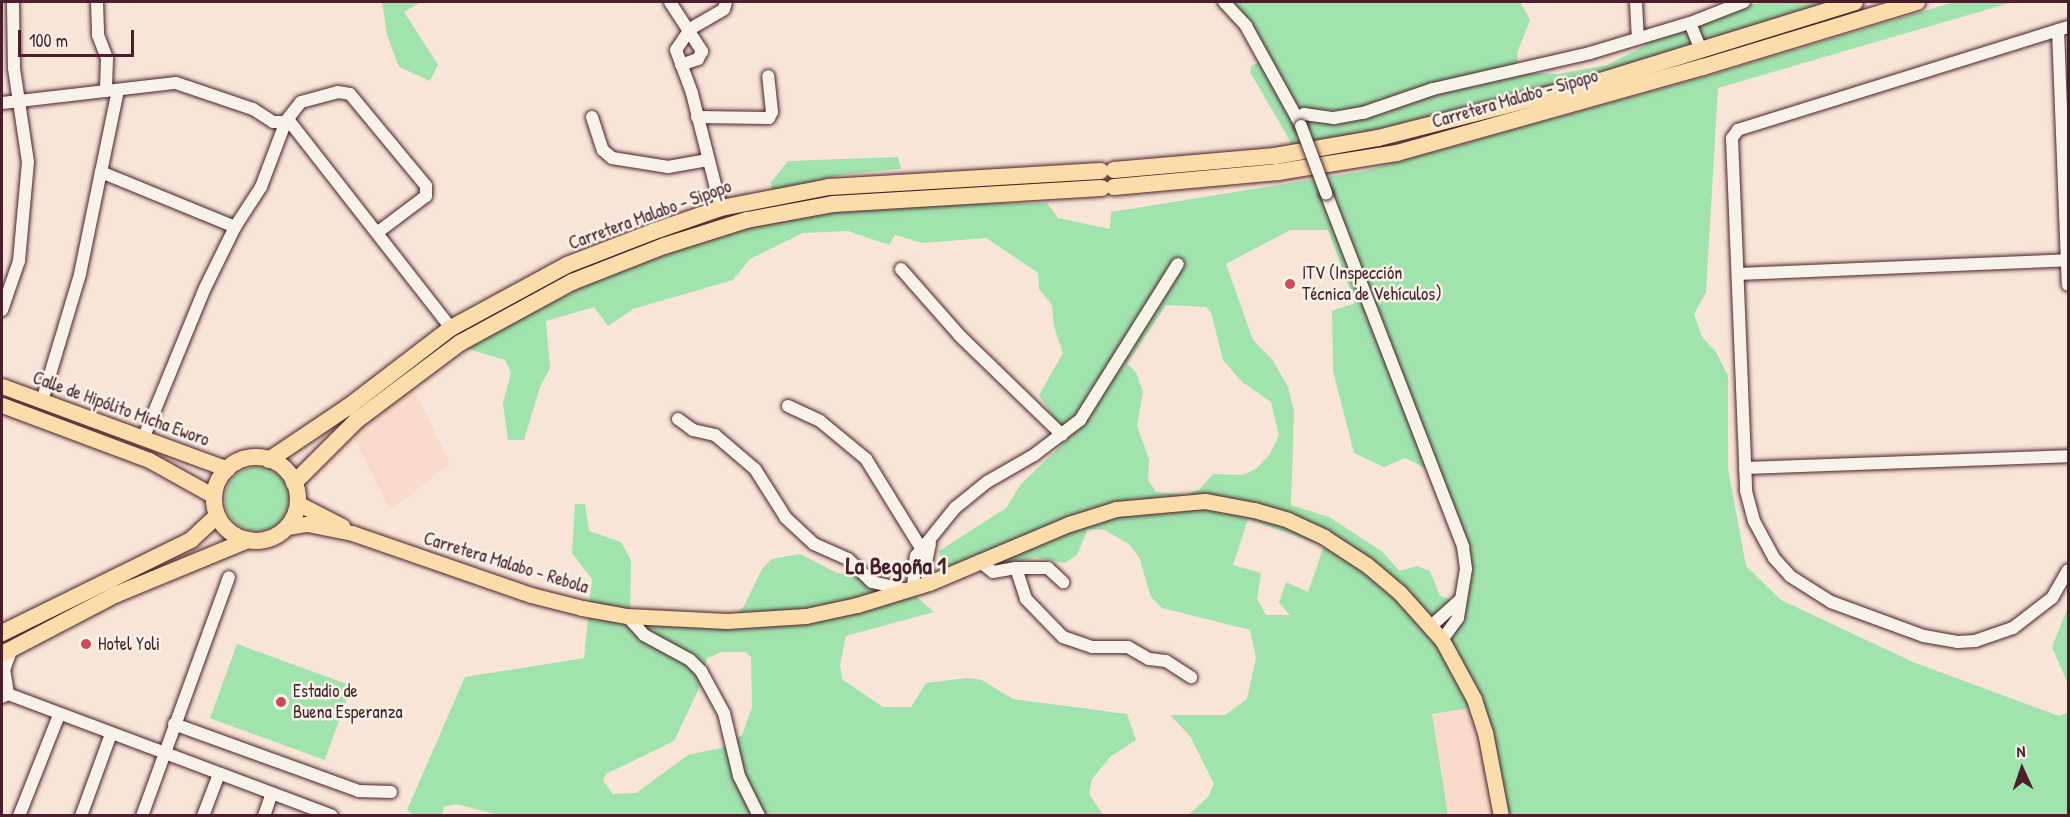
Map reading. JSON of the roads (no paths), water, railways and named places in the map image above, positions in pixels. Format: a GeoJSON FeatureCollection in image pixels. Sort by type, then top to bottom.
{"type":"FeatureCollection","features":[{"type":"Feature","properties":{"kind":"highway","name":"Carretera Malabo - Sipopo"},"geometry":{"type":"LineString","coordinates":[[294,483],[357,420],[460,343],[572,282],[664,246],[747,220],[832,204],[1108,179],[1275,156],[1378,138],[1596,82],[1855,2]]}},
{"type":"Feature","properties":{"kind":"highway","name":"Carretera Malabo - Sipopo"},"geometry":{"type":"LineString","coordinates":[[269,459],[348,407],[451,328],[567,265],[721,208],[829,187],[1278,172],[1397,153],[1703,67],[1917,2]]}},
{"type":"Feature","properties":{"kind":"highway"},"geometry":{"type":"LineString","coordinates":[[7,651],[127,590],[248,540],[270,539],[287,526],[297,503],[294,483],[284,468],[269,459],[246,459],[227,469],[214,496],[217,516],[233,534],[248,540]]}},
{"type":"Feature","properties":{"kind":"highway"},"geometry":{"type":"LineString","coordinates":[[2,633],[191,540],[217,516]]}},
{"type":"Feature","properties":{"kind":"main road","name":"Calle de Hipólito Micha Eworo"},"geometry":{"type":"LineString","coordinates":[[2,386],[227,469]]}},
{"type":"Feature","properties":{"kind":"main road","name":"Calle de Hipólito Micha Eworo"},"geometry":{"type":"LineString","coordinates":[[2,405],[149,460],[214,496]]}},
{"type":"Feature","properties":{"kind":"main road","name":"Carretera Malabo - Rebola"},"geometry":{"type":"LineString","coordinates":[[287,526],[312,525],[352,533],[531,595],[627,616],[727,621],[797,617],[911,589],[1116,509],[1205,501],[1288,520],[1324,537],[1400,593],[1442,640],[1474,699],[1485,732],[1502,816]]}},
{"type":"Feature","properties":{"kind":"main road","name":"Carretera Malabo - Rebola"},"geometry":{"type":"LineString","coordinates":[[297,503],[352,533]]}},
{"type":"Feature","properties":{"kind":"street"},"geometry":{"type":"LineString","coordinates":[[2,309],[19,261],[28,152],[18,100],[13,2]]}},
{"type":"Feature","properties":{"kind":"street"},"geometry":{"type":"LineString","coordinates":[[42,401],[80,274],[101,172],[112,90],[107,59],[98,35],[97,2]]}},
{"type":"Feature","properties":{"kind":"street"},"geometry":{"type":"LineString","coordinates":[[670,2],[690,29],[702,54],[681,65]]}},
{"type":"Feature","properties":{"kind":"street"},"geometry":{"type":"LineString","coordinates":[[721,208],[706,160],[677,45],[690,29],[724,9],[726,2]]}},
{"type":"Feature","properties":{"kind":"street"},"geometry":{"type":"LineString","coordinates":[[1224,2],[1246,26],[1299,122],[1463,547],[1466,569],[1458,618],[1442,640]]}},
{"type":"Feature","properties":{"kind":"street"},"geometry":{"type":"LineString","coordinates":[[1636,2],[1638,36]]}},
{"type":"Feature","properties":{"kind":"street"},"geometry":{"type":"LineString","coordinates":[[1299,122],[1310,113],[1334,118],[1363,113],[1433,88],[1493,78],[1690,22],[1744,2]]}},
{"type":"Feature","properties":{"kind":"street"},"geometry":{"type":"LineString","coordinates":[[1690,22],[1700,48]]}},
{"type":"Feature","properties":{"kind":"street"},"geometry":{"type":"LineString","coordinates":[[2068,285],[2063,29],[1734,133],[1745,468],[1754,521],[1763,542],[1790,576],[1831,602],[1924,636],[1976,641],[2013,628],[2052,598],[2068,570]]}},
{"type":"Feature","properties":{"kind":"street"},"geometry":{"type":"LineString","coordinates":[[697,117],[769,118],[772,112],[768,76]]}},
{"type":"Feature","properties":{"kind":"street"},"geometry":{"type":"LineString","coordinates":[[2,103],[112,90],[185,85],[254,109],[273,122],[286,121],[295,126],[451,328]]}},
{"type":"Feature","properties":{"kind":"street"},"geometry":{"type":"LineString","coordinates":[[143,439],[205,288],[235,227],[261,188],[286,121],[301,102],[344,92],[379,129],[428,190],[426,196],[378,232]]}},
{"type":"Feature","properties":{"kind":"street"},"geometry":{"type":"LineString","coordinates":[[592,117],[603,150],[612,158],[668,167],[706,160]]}},
{"type":"Feature","properties":{"kind":"street"},"geometry":{"type":"LineString","coordinates":[[101,172],[235,227]]}},
{"type":"Feature","properties":{"kind":"street"},"geometry":{"type":"LineString","coordinates":[[1738,274],[2068,260]]}},
{"type":"Feature","properties":{"kind":"street"},"geometry":{"type":"LineString","coordinates":[[678,419],[693,430],[715,435],[755,469],[786,518],[814,544],[848,559],[872,582],[911,589],[913,562],[921,548],[973,492],[1062,435],[1080,420],[1178,264]]}},
{"type":"Feature","properties":{"kind":"street"},"geometry":{"type":"LineString","coordinates":[[901,269],[960,336],[1062,435]]}},
{"type":"Feature","properties":{"kind":"street"},"geometry":{"type":"LineString","coordinates":[[788,406],[820,421],[866,459],[921,548]]}},
{"type":"Feature","properties":{"kind":"street"},"geometry":{"type":"LineString","coordinates":[[1745,468],[2068,456]]}},
{"type":"Feature","properties":{"kind":"street"},"geometry":{"type":"LineString","coordinates":[[929,583],[925,557],[933,537]]}},
{"type":"Feature","properties":{"kind":"street"},"geometry":{"type":"LineString","coordinates":[[979,561],[993,572],[1016,568],[1048,568],[1063,582]]}},
{"type":"Feature","properties":{"kind":"street"},"geometry":{"type":"LineString","coordinates":[[1016,568],[1026,599],[1063,637],[1092,647],[1128,646],[1149,659],[1166,661],[1191,677]]}},
{"type":"Feature","properties":{"kind":"street"},"geometry":{"type":"LineString","coordinates":[[142,816],[229,577]]}},
{"type":"Feature","properties":{"kind":"street"},"geometry":{"type":"LineString","coordinates":[[1430,627],[1460,600]]}},
{"type":"Feature","properties":{"kind":"street"},"geometry":{"type":"LineString","coordinates":[[627,616],[650,640],[690,660],[701,671],[724,713],[739,776],[759,816]]}},
{"type":"Feature","properties":{"kind":"street"},"geometry":{"type":"LineString","coordinates":[[7,651],[4,670],[5,695],[327,815]]}},
{"type":"Feature","properties":{"kind":"street"},"geometry":{"type":"LineString","coordinates":[[19,816],[59,715]]}},
{"type":"Feature","properties":{"kind":"street"},"geometry":{"type":"LineString","coordinates":[[174,724],[360,791],[391,792]]}},
{"type":"Feature","properties":{"kind":"street"},"geometry":{"type":"LineString","coordinates":[[81,816],[111,734]]}},
{"type":"Feature","properties":{"kind":"street"},"geometry":{"type":"LineString","coordinates":[[203,816],[219,774]]}},
{"type":"Feature","properties":{"kind":"street"},"geometry":{"type":"LineString","coordinates":[[264,816],[272,794]]}},
{"type":"Feature","properties":{"kind":"place","name":"ITV (Inspección Técnica de Vehículos)"},"geometry":{"type":"Point","coordinates":[1290,284]}},
{"type":"Feature","properties":{"kind":"place","name":"Hotel Yoli"},"geometry":{"type":"Point","coordinates":[86,644]}},
{"type":"Feature","properties":{"kind":"place","name":"Estadio de Buena Esperanza"},"geometry":{"type":"Point","coordinates":[281,702]}},
{"type":"Feature","properties":{"kind":"district","name":"La Begoña 1"},"geometry":{"type":"Point","coordinates":[896,566]}}]}
